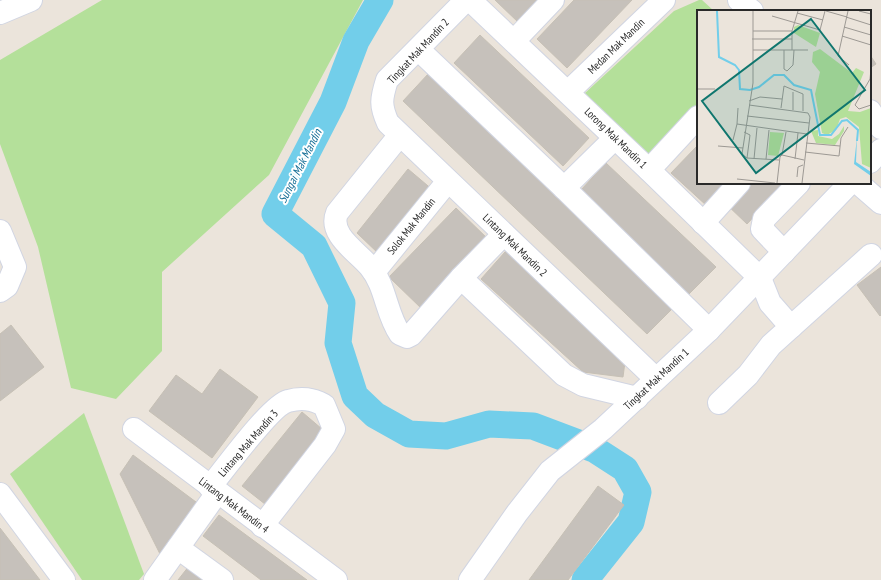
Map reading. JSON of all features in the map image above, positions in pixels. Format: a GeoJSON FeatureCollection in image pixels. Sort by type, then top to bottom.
{"type":"FeatureCollection","features":[{"type":"Feature","properties":{"kind":"street"},"geometry":{"type":"LineString","coordinates":[[0,13],[31,0]]}},
{"type":"Feature","properties":{"kind":"street","name":"Lorong Mak Mandin 1"},"geometry":{"type":"LineString","coordinates":[[468,0],[568,92],[760,278]]}},
{"type":"Feature","properties":{"kind":"street","name":"Tingkat Mak Mandin 2"},"geometry":{"type":"LineString","coordinates":[[381,107],[382,95],[387,80],[468,0]]}},
{"type":"Feature","properties":{"kind":"street"},"geometry":{"type":"LineString","coordinates":[[514,41],[553,0]]}},
{"type":"Feature","properties":{"kind":"street","name":"Medan Mak Mandin"},"geometry":{"type":"LineString","coordinates":[[568,92],[664,0]]}},
{"type":"Feature","properties":{"kind":"street"},"geometry":{"type":"LineString","coordinates":[[739,0],[751,10]]}},
{"type":"Feature","properties":{"kind":"street"},"geometry":{"type":"LineString","coordinates":[[418,49],[564,188],[709,330]]}},
{"type":"Feature","properties":{"kind":"street","name":"Lintang Mak Mandin 2"},"geometry":{"type":"LineString","coordinates":[[381,107],[388,123],[399,136],[448,180],[656,379]]}},
{"type":"Feature","properties":{"kind":"street"},"geometry":{"type":"LineString","coordinates":[[871,113],[881,128]]}},
{"type":"Feature","properties":{"kind":"street"},"geometry":{"type":"LineString","coordinates":[[649,170],[697,118]]}},
{"type":"Feature","properties":{"kind":"street"},"geometry":{"type":"LineString","coordinates":[[399,136],[341,208],[335,219],[336,228],[339,235],[374,272],[396,329],[400,334],[407,337],[411,335],[461,278],[504,234]]}},
{"type":"Feature","properties":{"kind":"street"},"geometry":{"type":"LineString","coordinates":[[564,188],[615,138]]}},
{"type":"Feature","properties":{"kind":"street"},"geometry":{"type":"LineString","coordinates":[[871,161],[881,150]]}},
{"type":"Feature","properties":{"kind":"street","name":"Solok Mak Mandin"},"geometry":{"type":"LineString","coordinates":[[374,272],[448,180]]}},
{"type":"Feature","properties":{"kind":"street"},"geometry":{"type":"LineString","coordinates":[[703,223],[738,184]]}},
{"type":"Feature","properties":{"kind":"street"},"geometry":{"type":"LineString","coordinates":[[784,252],[762,230],[764,219],[798,184]]}},
{"type":"Feature","properties":{"kind":"street","name":"Tingkat Mak Mandin 1"},"geometry":{"type":"LineString","coordinates":[[470,580],[517,513],[550,471],[637,398],[709,330],[849,184]]}},
{"type":"Feature","properties":{"kind":"street"},"geometry":{"type":"LineString","coordinates":[[859,184],[881,203]]}},
{"type":"Feature","properties":{"kind":"street"},"geometry":{"type":"LineString","coordinates":[[0,231],[15,267],[7,286],[0,291]]}},
{"type":"Feature","properties":{"kind":"street"},"geometry":{"type":"LineString","coordinates":[[719,403],[748,376],[771,345],[871,255]]}},
{"type":"Feature","properties":{"kind":"street"},"geometry":{"type":"LineString","coordinates":[[461,278],[564,375],[583,385],[637,398]]}},
{"type":"Feature","properties":{"kind":"street"},"geometry":{"type":"LineString","coordinates":[[760,278],[770,303],[791,327]]}},
{"type":"Feature","properties":{"kind":"street","name":"Lintang Mak Mandin 3"},"geometry":{"type":"LineString","coordinates":[[155,580],[178,548],[214,490],[272,412],[287,401],[311,398],[324,405],[334,429],[325,445],[262,526]]}},
{"type":"Feature","properties":{"kind":"street","name":"Lintang Mak Mandin 4"},"geometry":{"type":"LineString","coordinates":[[134,429],[336,580]]}},
{"type":"Feature","properties":{"kind":"street"},"geometry":{"type":"LineString","coordinates":[[0,494],[64,580]]}},
{"type":"Feature","properties":{"kind":"street"},"geometry":{"type":"LineString","coordinates":[[178,548],[222,580]]}},
{"type":"Feature","properties":{"kind":"green space"},"geometry":{"type":"Polygon","coordinates":[[[102,0],[363,0],[269,175],[162,272],[162,351],[116,399],[71,388],[38,247],[0,144],[0,60],[102,0]]]}},
{"type":"Feature","properties":{"kind":"green space"},"geometry":{"type":"Polygon","coordinates":[[[699,0],[702,0],[713,10],[697,10],[697,106],[650,155],[584,94],[674,11],[699,0]]]}},
{"type":"Feature","properties":{"kind":"green space"},"geometry":{"type":"Polygon","coordinates":[[[84,413],[144,574],[139,580],[82,580],[10,474],[84,413]]]}},
{"type":"Feature","properties":{"kind":"building"},"geometry":{"type":"Polygon","coordinates":[[[495,0],[542,0],[519,23],[495,0]]]}},
{"type":"Feature","properties":{"kind":"building"},"geometry":{"type":"Polygon","coordinates":[[[574,0],[632,0],[567,68],[537,39],[574,0]]]}},
{"type":"Feature","properties":{"kind":"building"},"geometry":{"type":"Polygon","coordinates":[[[480,35],[589,138],[563,166],[454,63],[480,35]]]}},
{"type":"Feature","properties":{"kind":"building"},"geometry":{"type":"Polygon","coordinates":[[[871,56],[876,64],[871,67],[871,56]]]}},
{"type":"Feature","properties":{"kind":"building"},"geometry":{"type":"Polygon","coordinates":[[[429,73],[674,307],[647,334],[403,101],[429,73]]]}},
{"type":"Feature","properties":{"kind":"building"},"geometry":{"type":"Polygon","coordinates":[[[697,146],[697,184],[727,184],[707,206],[671,173],[697,146]]]}},
{"type":"Feature","properties":{"kind":"building"},"geometry":{"type":"Polygon","coordinates":[[[606,163],[716,267],[689,294],[580,191],[606,163]]]}},
{"type":"Feature","properties":{"kind":"building"},"geometry":{"type":"Polygon","coordinates":[[[408,169],[434,191],[380,255],[357,233],[408,169]]]}},
{"type":"Feature","properties":{"kind":"building"},"geometry":{"type":"Polygon","coordinates":[[[742,184],[785,184],[747,224],[724,202],[742,184]]]}},
{"type":"Feature","properties":{"kind":"building"},"geometry":{"type":"Polygon","coordinates":[[[456,208],[490,241],[423,310],[389,277],[456,208]]]}},
{"type":"Feature","properties":{"kind":"building"},"geometry":{"type":"Polygon","coordinates":[[[513,243],[626,354],[623,377],[583,372],[481,279],[513,243]]]}},
{"type":"Feature","properties":{"kind":"building"},"geometry":{"type":"Polygon","coordinates":[[[881,267],[881,315],[880,316],[857,285],[881,267]]]}},
{"type":"Feature","properties":{"kind":"building"},"geometry":{"type":"Polygon","coordinates":[[[11,325],[44,367],[0,401],[0,334],[11,325]]]}},
{"type":"Feature","properties":{"kind":"building"},"geometry":{"type":"Polygon","coordinates":[[[220,369],[258,397],[212,458],[149,411],[176,375],[202,394],[220,369]]]}},
{"type":"Feature","properties":{"kind":"building"},"geometry":{"type":"Polygon","coordinates":[[[302,412],[329,435],[270,508],[242,486],[302,412]]]}},
{"type":"Feature","properties":{"kind":"building"},"geometry":{"type":"Polygon","coordinates":[[[133,455],[200,505],[161,556],[120,474],[133,455]]]}},
{"type":"Feature","properties":{"kind":"building"},"geometry":{"type":"Polygon","coordinates":[[[598,486],[624,505],[568,580],[529,580],[598,486]]]}},
{"type":"Feature","properties":{"kind":"building"},"geometry":{"type":"Polygon","coordinates":[[[219,515],[307,580],[261,580],[203,536],[219,515]]]}},
{"type":"Feature","properties":{"kind":"building"},"geometry":{"type":"Polygon","coordinates":[[[0,528],[40,580],[0,580],[0,528]]]}},
{"type":"Feature","properties":{"kind":"building"},"geometry":{"type":"Polygon","coordinates":[[[189,566],[207,580],[178,580],[189,566]]]}},
{"type":"Feature","properties":{"kind":"waterway","name":"Sungai Mak Mandin"},"geometry":{"type":"LineString","coordinates":[[380,0],[356,41],[333,102],[275,214],[314,246],[342,303],[338,343],[355,396],[375,415],[409,434],[446,436],[489,424],[533,426],[594,449],[625,469],[638,492],[631,522],[585,580]]}}]}
